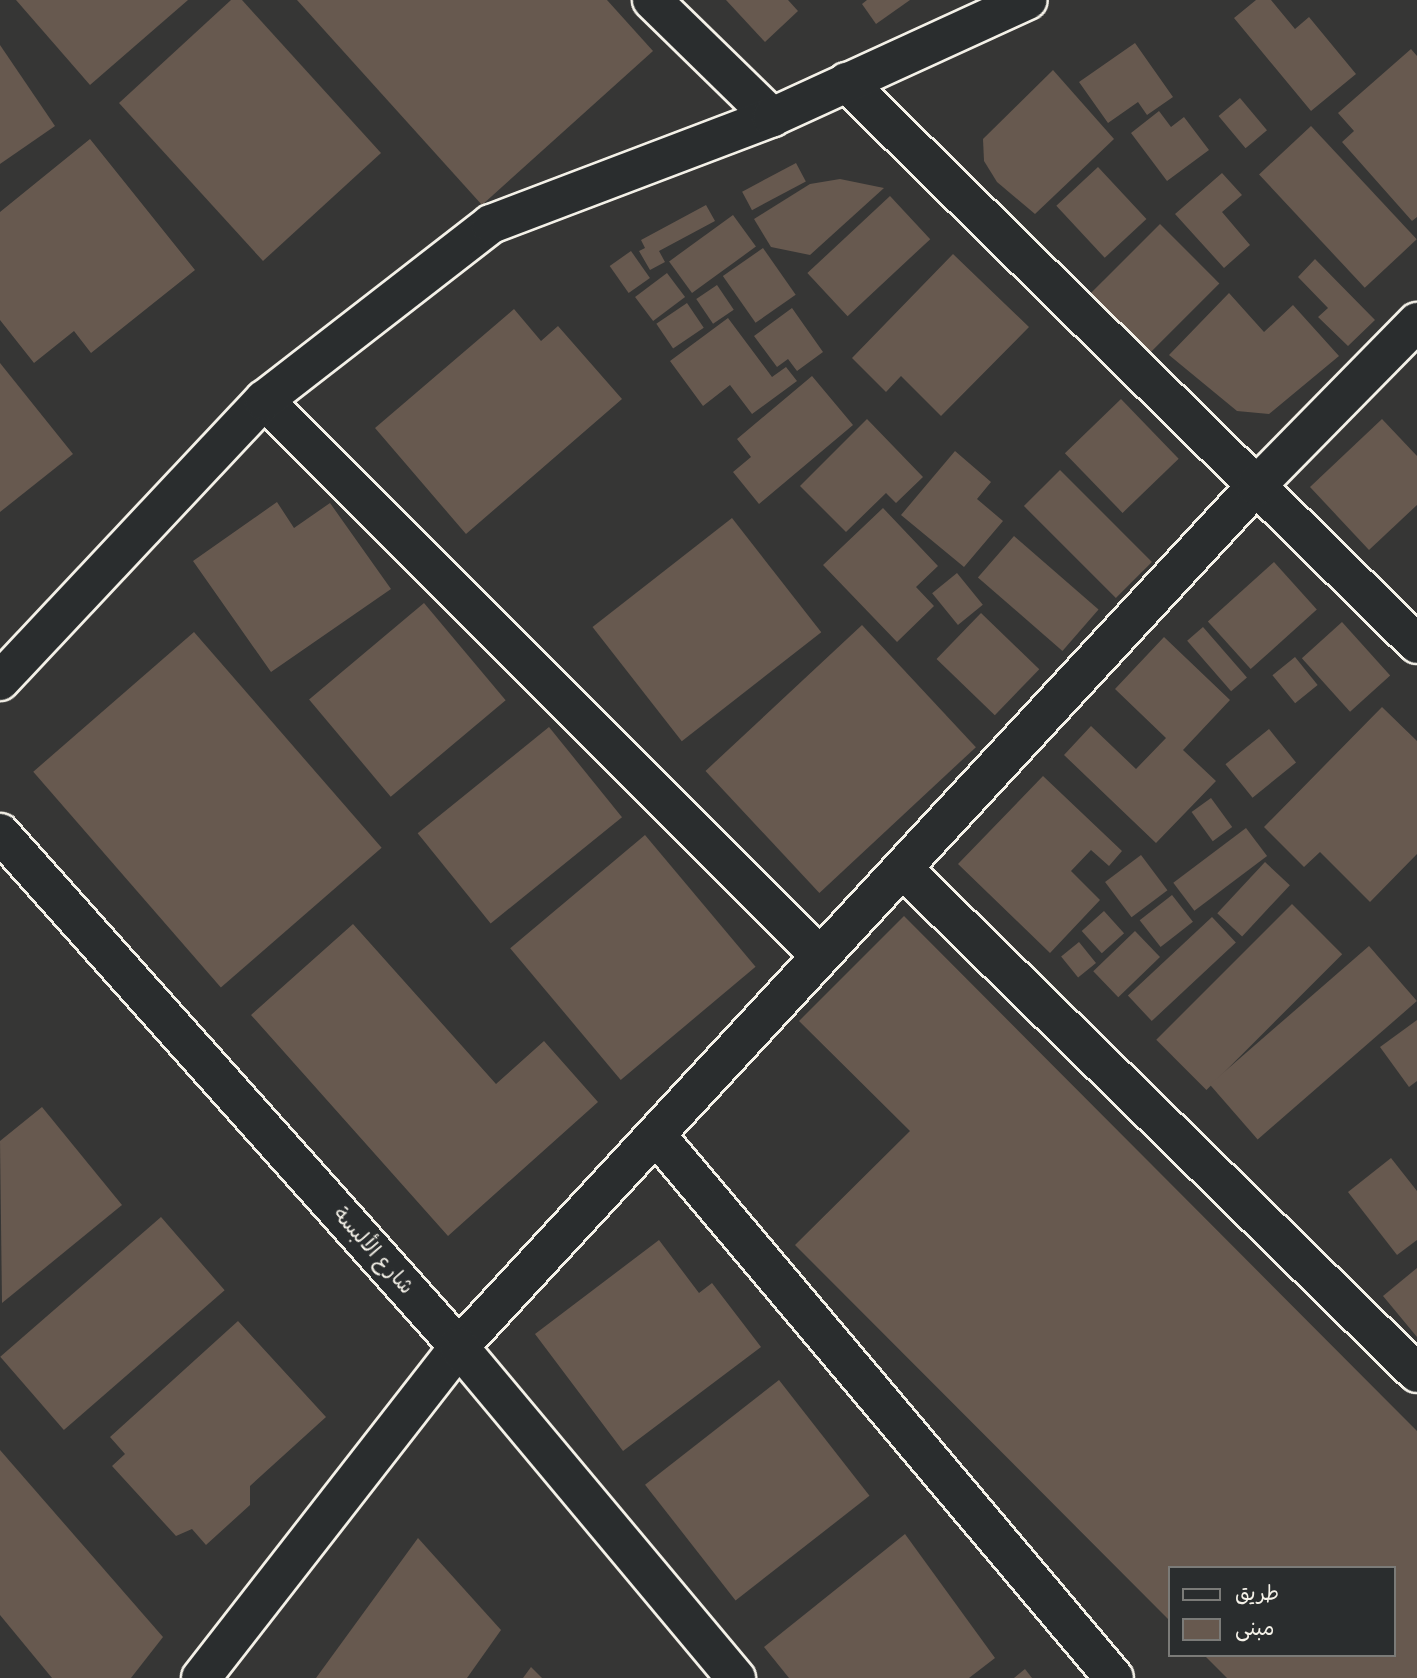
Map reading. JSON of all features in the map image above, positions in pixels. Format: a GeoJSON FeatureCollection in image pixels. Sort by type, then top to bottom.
{"type":"FeatureCollection","features":[{"type":"Feature","properties":{"kind":"street"},"geometry":{"type":"LineString","coordinates":[[652,0],[772,117]]}},
{"type":"Feature","properties":{"kind":"street"},"geometry":{"type":"LineString","coordinates":[[0,681],[264,400],[491,224],[772,117],[1027,0]]}},
{"type":"Feature","properties":{"kind":"street"},"geometry":{"type":"LineString","coordinates":[[846,82],[1417,644]]}},
{"type":"Feature","properties":{"kind":"street"},"geometry":{"type":"LineString","coordinates":[[201,1678],[459,1347],[1256,486],[1417,322]]}},
{"type":"Feature","properties":{"kind":"street"},"geometry":{"type":"LineString","coordinates":[[264,400],[820,956]]}},
{"type":"Feature","properties":{"kind":"street","name":"شارع الألبسة"},"geometry":{"type":"LineString","coordinates":[[0,833],[459,1347],[736,1678]]}},
{"type":"Feature","properties":{"kind":"street"},"geometry":{"type":"LineString","coordinates":[[902,868],[1417,1373]]}},
{"type":"Feature","properties":{"kind":"street"},"geometry":{"type":"LineString","coordinates":[[656,1135],[1114,1678]]}},
{"type":"Feature","properties":{"kind":"building"},"geometry":{"type":"Polygon","coordinates":[[[16,0],[188,0],[90,85],[16,0]]]}},
{"type":"Feature","properties":{"kind":"building"},"geometry":{"type":"Polygon","coordinates":[[[231,0],[242,0],[381,153],[263,261],[119,103],[231,0]]]}},
{"type":"Feature","properties":{"kind":"building"},"geometry":{"type":"Polygon","coordinates":[[[297,0],[607,0],[653,51],[482,205],[297,0]]]}},
{"type":"Feature","properties":{"kind":"building"},"geometry":{"type":"Polygon","coordinates":[[[726,0],[788,0],[798,11],[765,42],[726,0]]]}},
{"type":"Feature","properties":{"kind":"building"},"geometry":{"type":"Polygon","coordinates":[[[867,0],[910,0],[876,24],[862,4],[867,0]]]}},
{"type":"Feature","properties":{"kind":"building"},"geometry":{"type":"Polygon","coordinates":[[[1256,0],[1271,0],[1295,29],[1309,17],[1356,74],[1311,111],[1234,18],[1256,0]]]}},
{"type":"Feature","properties":{"kind":"building"},"geometry":{"type":"Polygon","coordinates":[[[1135,43],[1173,97],[1147,115],[1138,102],[1108,123],[1079,82],[1135,43]]]}},
{"type":"Feature","properties":{"kind":"building"},"geometry":{"type":"Polygon","coordinates":[[[0,45],[55,126],[0,164],[0,45]]]}},
{"type":"Feature","properties":{"kind":"building"},"geometry":{"type":"Polygon","coordinates":[[[1411,49],[1417,56],[1417,217],[1412,221],[1342,142],[1354,131],[1338,113],[1411,49]]]}},
{"type":"Feature","properties":{"kind":"building"},"geometry":{"type":"Polygon","coordinates":[[[1053,70],[1114,139],[1035,214],[997,182],[984,161],[983,139],[1053,70]]]}},
{"type":"Feature","properties":{"kind":"building"},"geometry":{"type":"Polygon","coordinates":[[[1240,98],[1267,130],[1246,148],[1219,116],[1240,98]]]}},
{"type":"Feature","properties":{"kind":"building"},"geometry":{"type":"Polygon","coordinates":[[[1159,111],[1171,127],[1184,117],[1209,150],[1167,181],[1131,133],[1159,111]]]}},
{"type":"Feature","properties":{"kind":"building"},"geometry":{"type":"Polygon","coordinates":[[[1311,126],[1417,239],[1365,288],[1259,174],[1311,126]]]}},
{"type":"Feature","properties":{"kind":"building"},"geometry":{"type":"Polygon","coordinates":[[[90,139],[195,270],[91,353],[74,331],[34,363],[0,320],[0,212],[90,139]]]}},
{"type":"Feature","properties":{"kind":"building"},"geometry":{"type":"Polygon","coordinates":[[[796,163],[806,182],[752,210],[742,192],[796,163]]]}},
{"type":"Feature","properties":{"kind":"building"},"geometry":{"type":"Polygon","coordinates":[[[1098,167],[1146,219],[1105,258],[1056,206],[1098,167]]]}},
{"type":"Feature","properties":{"kind":"building"},"geometry":{"type":"Polygon","coordinates":[[[1222,173],[1242,195],[1222,212],[1250,245],[1224,268],[1175,214],[1222,173]]]}},
{"type":"Feature","properties":{"kind":"building"},"geometry":{"type":"Polygon","coordinates":[[[840,179],[884,188],[810,255],[771,247],[754,219],[810,184],[840,179]]]}},
{"type":"Feature","properties":{"kind":"building"},"geometry":{"type":"Polygon","coordinates":[[[890,196],[930,239],[848,316],[807,273],[890,196]]]}},
{"type":"Feature","properties":{"kind":"building"},"geometry":{"type":"Polygon","coordinates":[[[706,205],[715,221],[659,251],[665,262],[650,270],[639,251],[645,248],[641,240],[706,205]]]}},
{"type":"Feature","properties":{"kind":"building"},"geometry":{"type":"Polygon","coordinates":[[[733,215],[756,247],[692,293],[669,261],[733,215]]]}},
{"type":"Feature","properties":{"kind":"building"},"geometry":{"type":"Polygon","coordinates":[[[1160,224],[1219,283],[1150,353],[1091,293],[1160,224]]]}},
{"type":"Feature","properties":{"kind":"building"},"geometry":{"type":"Polygon","coordinates":[[[763,248],[796,295],[756,323],[723,276],[763,248]]]}},
{"type":"Feature","properties":{"kind":"building"},"geometry":{"type":"Polygon","coordinates":[[[631,251],[650,278],[629,293],[610,266],[631,251]]]}},
{"type":"Feature","properties":{"kind":"building"},"geometry":{"type":"Polygon","coordinates":[[[953,254],[1029,327],[941,416],[901,376],[886,392],[852,358],[953,254]]]}},
{"type":"Feature","properties":{"kind":"building"},"geometry":{"type":"Polygon","coordinates":[[[1315,259],[1375,320],[1348,346],[1318,317],[1328,308],[1298,277],[1315,259]]]}},
{"type":"Feature","properties":{"kind":"building"},"geometry":{"type":"Polygon","coordinates":[[[667,273],[685,297],[653,321],[635,297],[667,273]]]}},
{"type":"Feature","properties":{"kind":"building"},"geometry":{"type":"Polygon","coordinates":[[[717,285],[734,310],[713,324],[696,299],[717,285]]]}},
{"type":"Feature","properties":{"kind":"building"},"geometry":{"type":"Polygon","coordinates":[[[1229,293],[1264,332],[1293,305],[1339,356],[1269,414],[1237,411],[1169,355],[1229,293]]]}},
{"type":"Feature","properties":{"kind":"building"},"geometry":{"type":"Polygon","coordinates":[[[687,303],[704,328],[673,349],[656,324],[687,303]]]}},
{"type":"Feature","properties":{"kind":"building"},"geometry":{"type":"Polygon","coordinates":[[[792,308],[823,352],[797,371],[788,359],[777,367],[754,336],[792,308]]]}},
{"type":"Feature","properties":{"kind":"building"},"geometry":{"type":"Polygon","coordinates":[[[514,309],[541,341],[558,326],[622,399],[466,534],[375,428],[514,309]]]}},
{"type":"Feature","properties":{"kind":"building"},"geometry":{"type":"Polygon","coordinates":[[[728,318],[772,377],[786,367],[797,381],[752,414],[730,385],[703,406],[670,361],[728,318]]]}},
{"type":"Feature","properties":{"kind":"building"},"geometry":{"type":"Polygon","coordinates":[[[0,363],[73,454],[0,512],[0,363]]]}},
{"type":"Feature","properties":{"kind":"building"},"geometry":{"type":"Polygon","coordinates":[[[812,376],[853,425],[759,504],[733,472],[751,457],[737,439],[812,376]]]}},
{"type":"Feature","properties":{"kind":"building"},"geometry":{"type":"Polygon","coordinates":[[[1121,399],[1179,459],[1123,513],[1065,453],[1121,399]]]}},
{"type":"Feature","properties":{"kind":"building"},"geometry":{"type":"Polygon","coordinates":[[[867,419],[923,477],[896,503],[886,493],[846,532],[800,486],[867,419]]]}},
{"type":"Feature","properties":{"kind":"building"},"geometry":{"type":"Polygon","coordinates":[[[1382,419],[1417,456],[1417,505],[1369,550],[1310,487],[1382,419]]]}},
{"type":"Feature","properties":{"kind":"building"},"geometry":{"type":"Polygon","coordinates":[[[955,451],[991,482],[977,499],[1003,521],[964,567],[901,515],[955,451]]]}},
{"type":"Feature","properties":{"kind":"building"},"geometry":{"type":"Polygon","coordinates":[[[1060,470],[1152,562],[1116,598],[1024,506],[1060,470]]]}},
{"type":"Feature","properties":{"kind":"building"},"geometry":{"type":"Polygon","coordinates":[[[277,502],[294,528],[330,503],[391,589],[271,672],[193,561],[277,502]]]}},
{"type":"Feature","properties":{"kind":"building"},"geometry":{"type":"Polygon","coordinates":[[[883,508],[938,566],[916,587],[934,606],[897,642],[823,565],[883,508]]]}},
{"type":"Feature","properties":{"kind":"building"},"geometry":{"type":"Polygon","coordinates":[[[732,518],[821,632],[682,741],[593,627],[732,518]]]}},
{"type":"Feature","properties":{"kind":"building"},"geometry":{"type":"Polygon","coordinates":[[[1014,536],[1099,609],[1062,651],[978,578],[1014,536]]]}},
{"type":"Feature","properties":{"kind":"building"},"geometry":{"type":"Polygon","coordinates":[[[1274,562],[1317,610],[1251,669],[1208,622],[1274,562]]]}},
{"type":"Feature","properties":{"kind":"building"},"geometry":{"type":"Polygon","coordinates":[[[957,573],[983,605],[958,625],[932,593],[957,573]]]}},
{"type":"Feature","properties":{"kind":"building"},"geometry":{"type":"Polygon","coordinates":[[[424,603],[506,700],[391,797],[309,699],[424,603]]]}},
{"type":"Feature","properties":{"kind":"building"},"geometry":{"type":"Polygon","coordinates":[[[981,613],[1039,669],[995,715],[937,659],[981,613]]]}},
{"type":"Feature","properties":{"kind":"building"},"geometry":{"type":"Polygon","coordinates":[[[1342,622],[1390,676],[1350,712],[1302,658],[1342,622]]]}},
{"type":"Feature","properties":{"kind":"building"},"geometry":{"type":"Polygon","coordinates":[[[862,625],[976,747],[819,893],[705,771],[862,625]]]}},
{"type":"Feature","properties":{"kind":"building"},"geometry":{"type":"Polygon","coordinates":[[[1203,627],[1247,678],[1231,691],[1187,641],[1203,627]]]}},
{"type":"Feature","properties":{"kind":"building"},"geometry":{"type":"Polygon","coordinates":[[[194,632],[382,848],[221,988],[33,772],[194,632]]]}},
{"type":"Feature","properties":{"kind":"building"},"geometry":{"type":"Polygon","coordinates":[[[1164,637],[1230,700],[1183,750],[1216,781],[1156,843],[1064,755],[1091,726],[1136,769],[1166,738],[1115,689],[1164,637]]]}},
{"type":"Feature","properties":{"kind":"building"},"geometry":{"type":"Polygon","coordinates":[[[1295,657],[1318,685],[1295,703],[1272,675],[1295,657]]]}},
{"type":"Feature","properties":{"kind":"building"},"geometry":{"type":"Polygon","coordinates":[[[1382,707],[1417,741],[1417,854],[1370,902],[1320,852],[1304,867],[1264,827],[1382,707]]]}},
{"type":"Feature","properties":{"kind":"building"},"geometry":{"type":"Polygon","coordinates":[[[549,727],[622,817],[491,924],[418,833],[549,727]]]}},
{"type":"Feature","properties":{"kind":"building"},"geometry":{"type":"Polygon","coordinates":[[[1269,729],[1296,762],[1253,798],[1225,764],[1269,729]]]}},
{"type":"Feature","properties":{"kind":"building"},"geometry":{"type":"Polygon","coordinates":[[[1043,776],[1122,851],[1109,866],[1091,850],[1071,871],[1100,900],[1050,953],[958,864],[1043,776]]]}},
{"type":"Feature","properties":{"kind":"building"},"geometry":{"type":"Polygon","coordinates":[[[1211,798],[1232,827],[1213,841],[1192,812],[1211,798]]]}},
{"type":"Feature","properties":{"kind":"building"},"geometry":{"type":"Polygon","coordinates":[[[1246,828],[1267,856],[1194,911],[1173,883],[1246,828]]]}},
{"type":"Feature","properties":{"kind":"building"},"geometry":{"type":"Polygon","coordinates":[[[645,835],[756,967],[621,1080],[510,948],[645,835]]]}},
{"type":"Feature","properties":{"kind":"building"},"geometry":{"type":"Polygon","coordinates":[[[1141,855],[1167,890],[1132,917],[1105,882],[1141,855]]]}},
{"type":"Feature","properties":{"kind":"building"},"geometry":{"type":"Polygon","coordinates":[[[1265,862],[1290,885],[1242,936],[1217,913],[1265,862]]]}},
{"type":"Feature","properties":{"kind":"building"},"geometry":{"type":"Polygon","coordinates":[[[1172,895],[1193,922],[1161,947],[1140,920],[1172,895]]]}},
{"type":"Feature","properties":{"kind":"building"},"geometry":{"type":"Polygon","coordinates":[[[1292,904],[1342,954],[1206,1090],[1156,1040],[1292,904]]]}},
{"type":"Feature","properties":{"kind":"building"},"geometry":{"type":"Polygon","coordinates":[[[1104,911],[1124,933],[1102,953],[1082,931],[1104,911]]]}},
{"type":"Feature","properties":{"kind":"building"},"geometry":{"type":"Polygon","coordinates":[[[904,916],[1417,1431],[1417,1678],[1227,1678],[1206,1657],[1396,1657],[1396,1566],[1168,1566],[1168,1619],[795,1245],[910,1131],[799,1021],[904,916]]]}},
{"type":"Feature","properties":{"kind":"building"},"geometry":{"type":"Polygon","coordinates":[[[1212,917],[1236,943],[1152,1021],[1128,995],[1212,917]]]}},
{"type":"Feature","properties":{"kind":"building"},"geometry":{"type":"Polygon","coordinates":[[[353,924],[496,1084],[544,1041],[598,1102],[448,1236],[251,1015],[353,924]]]}},
{"type":"Feature","properties":{"kind":"building"},"geometry":{"type":"Polygon","coordinates":[[[1135,931],[1160,957],[1118,997],[1093,971],[1135,931]]]}},
{"type":"Feature","properties":{"kind":"building"},"geometry":{"type":"Polygon","coordinates":[[[1079,942],[1096,963],[1078,977],[1061,956],[1079,942]]]}},
{"type":"Feature","properties":{"kind":"building"},"geometry":{"type":"Polygon","coordinates":[[[1369,946],[1417,1001],[1258,1140],[1210,1084],[1369,946]]]}},
{"type":"Feature","properties":{"kind":"building"},"geometry":{"type":"Polygon","coordinates":[[[1417,1020],[1417,1081],[1409,1087],[1380,1047],[1417,1020]]]}},
{"type":"Feature","properties":{"kind":"building"},"geometry":{"type":"Polygon","coordinates":[[[42,1107],[122,1205],[2,1303],[0,1141],[42,1107]]]}},
{"type":"Feature","properties":{"kind":"building"},"geometry":{"type":"Polygon","coordinates":[[[1391,1158],[1417,1191],[1417,1240],[1397,1255],[1348,1192],[1391,1158]]]}},
{"type":"Feature","properties":{"kind":"building"},"geometry":{"type":"Polygon","coordinates":[[[161,1217],[225,1290],[64,1430],[0,1357],[161,1217]]]}},
{"type":"Feature","properties":{"kind":"building"},"geometry":{"type":"Polygon","coordinates":[[[659,1240],[699,1293],[712,1283],[761,1347],[623,1451],[535,1334],[659,1240]]]}},
{"type":"Feature","properties":{"kind":"building"},"geometry":{"type":"Polygon","coordinates":[[[1417,1268],[1417,1337],[1383,1296],[1417,1268]]]}},
{"type":"Feature","properties":{"kind":"building"},"geometry":{"type":"Polygon","coordinates":[[[238,1321],[326,1417],[250,1486],[250,1505],[206,1545],[192,1529],[176,1536],[112,1466],[125,1454],[110,1437],[238,1321]]]}},
{"type":"Feature","properties":{"kind":"building"},"geometry":{"type":"Polygon","coordinates":[[[779,1380],[870,1496],[736,1601],[645,1485],[779,1380]]]}},
{"type":"Feature","properties":{"kind":"building"},"geometry":{"type":"Polygon","coordinates":[[[0,1450],[163,1637],[131,1678],[52,1678],[0,1615],[0,1450]]]}},
{"type":"Feature","properties":{"kind":"building"},"geometry":{"type":"Polygon","coordinates":[[[905,1534],[995,1658],[969,1678],[789,1678],[764,1647],[905,1534]]]}},
{"type":"Feature","properties":{"kind":"building"},"geometry":{"type":"Polygon","coordinates":[[[418,1538],[501,1630],[467,1678],[316,1678],[418,1538]]]}},
{"type":"Feature","properties":{"kind":"building"},"geometry":{"type":"Polygon","coordinates":[[[531,1667],[542,1678],[523,1678],[531,1667]]]}},
{"type":"Feature","properties":{"kind":"building"},"geometry":{"type":"Polygon","coordinates":[[[1025,1669],[1032,1678],[1014,1678],[1025,1669]]]}}]}
